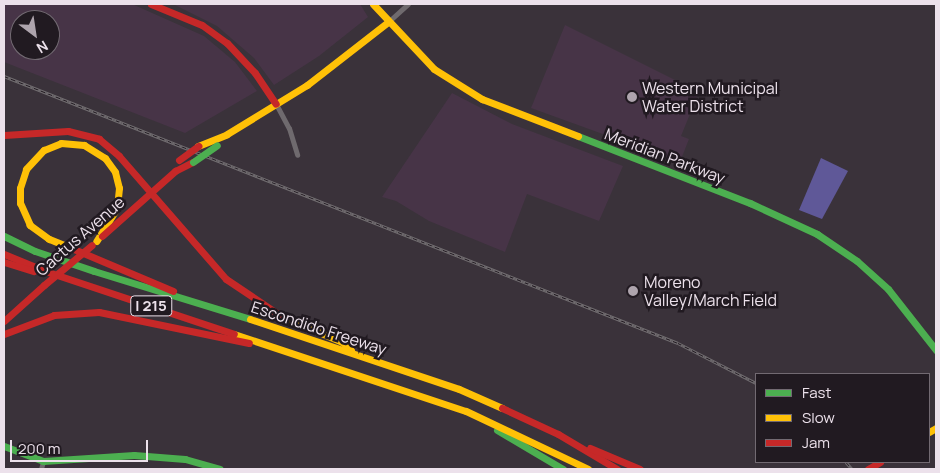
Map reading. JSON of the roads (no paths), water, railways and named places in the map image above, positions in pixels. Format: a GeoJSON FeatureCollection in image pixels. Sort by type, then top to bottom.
{"type":"FeatureCollection","features":[{"type":"Feature","properties":{"kind":"main road"},"geometry":{"type":"LineString","coordinates":[[151,4],[202,25],[227,43],[255,73],[276,104]]}},
{"type":"Feature","properties":{"kind":"main road","name":"Meridian Parkway"},"geometry":{"type":"LineString","coordinates":[[373,4],[434,69],[486,101],[750,203],[817,234],[857,261],[888,289],[936,350]]}},
{"type":"Feature","properties":{"kind":"main road","name":"Cactus Avenue"},"geometry":{"type":"LineString","coordinates":[[175,171],[180,160],[209,140],[227,134],[329,69],[388,22]]}},
{"type":"Feature","properties":{"kind":"main road"},"geometry":{"type":"LineString","coordinates":[[4,135],[68,131],[89,135],[108,146],[151,193],[210,264],[238,289],[277,314],[342,342],[355,353]]}},
{"type":"Feature","properties":{"kind":"main road","name":"Cactus Avenue"},"geometry":{"type":"LineString","coordinates":[[4,320],[175,171],[217,146],[227,134]]}},
{"type":"Feature","properties":{"kind":"main road"},"geometry":{"type":"LineString","coordinates":[[94,243],[117,208],[119,188],[115,172],[105,158],[84,145],[61,143],[44,150],[26,169],[20,188],[23,211],[36,230],[58,243],[236,316]]}},
{"type":"Feature","properties":{"kind":"main road","name":"Escondido Freeway"},"geometry":{"type":"LineString","coordinates":[[4,236],[35,251],[85,268],[355,353],[459,389],[558,434],[617,469]]}},
{"type":"Feature","properties":{"kind":"main road","name":"Escondido Freeway"},"geometry":{"type":"LineString","coordinates":[[4,254],[45,271],[405,389],[510,429],[588,469]]}},
{"type":"Feature","properties":{"kind":"main road"},"geometry":{"type":"LineString","coordinates":[[4,262],[30,271],[45,271]]}},
{"type":"Feature","properties":{"kind":"main road"},"geometry":{"type":"LineString","coordinates":[[4,334],[54,315],[99,312],[300,355]]}},
{"type":"Feature","properties":{"kind":"main road"},"geometry":{"type":"LineString","coordinates":[[405,389],[503,432],[563,469]]}},
{"type":"Feature","properties":{"kind":"main road"},"geometry":{"type":"LineString","coordinates":[[558,434],[640,469]]}},
{"type":"Feature","properties":{"kind":"main road"},"geometry":{"type":"LineString","coordinates":[[4,446],[43,461],[143,455],[185,459],[220,469]]}},
{"type":"Feature","properties":{"kind":"street","name":"Cactus Avenue"},"geometry":{"type":"LineString","coordinates":[[388,22],[408,4]]}},
{"type":"Feature","properties":{"kind":"street"},"geometry":{"type":"LineString","coordinates":[[276,104],[294,138],[297,155]]}},
{"type":"Feature","properties":{"kind":"street"},"geometry":{"type":"LineString","coordinates":[[41,469],[43,461]]}},
{"type":"Feature","properties":{"kind":"railway"},"geometry":{"type":"LineString","coordinates":[[4,76],[678,343],[755,382]]}},
{"type":"Feature","properties":{"kind":"railway"},"geometry":{"type":"LineString","coordinates":[[847,463],[852,469]]}},
{"type":"Feature","properties":{"kind":"place","name":"Western Municipal Water District"},"geometry":{"type":"Point","coordinates":[632,97]}},
{"type":"Feature","properties":{"kind":"place","name":"Moreno Valley/March Field"},"geometry":{"type":"Point","coordinates":[633,291]}}]}
